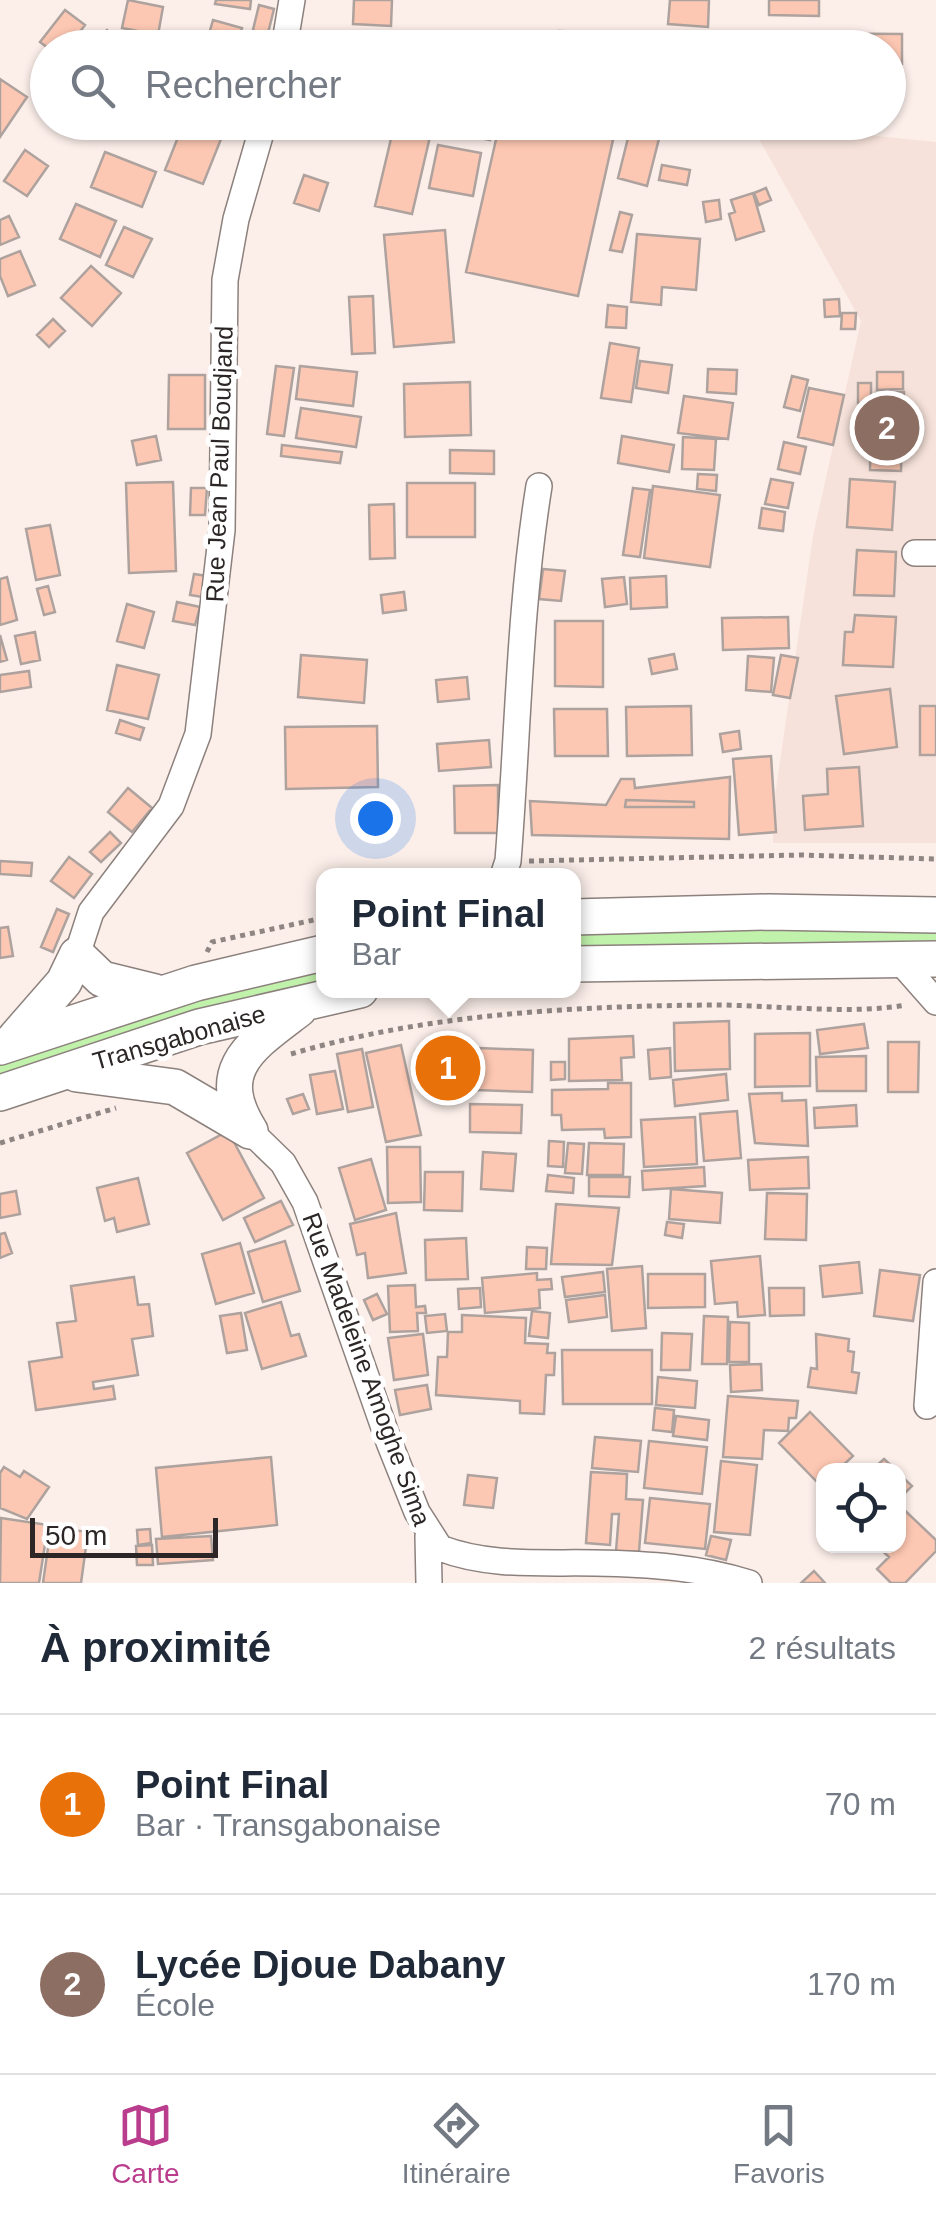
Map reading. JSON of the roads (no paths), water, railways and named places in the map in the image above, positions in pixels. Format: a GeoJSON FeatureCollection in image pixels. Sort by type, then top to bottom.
{"type":"FeatureCollection","features":[{"type":"Feature","properties":{"kind":"highway"},"geometry":{"type":"LineString","coordinates":[[581,918],[768,912],[936,915]]}},
{"type":"Feature","properties":{"kind":"highway","name":"Transgabonaise"},"geometry":{"type":"LineString","coordinates":[[5,1045],[161,993],[316,954]]}},
{"type":"Feature","properties":{"kind":"highway"},"geometry":{"type":"LineString","coordinates":[[5,1045],[64,982],[77,955],[102,979],[161,993]]}},
{"type":"Feature","properties":{"kind":"highway"},"geometry":{"type":"LineString","coordinates":[[581,964],[936,959]]}},
{"type":"Feature","properties":{"kind":"highway","name":"Transgabonaise"},"geometry":{"type":"LineString","coordinates":[[0,1094],[199,1027],[321,998]]}},
{"type":"Feature","properties":{"kind":"highway"},"geometry":{"type":"LineString","coordinates":[[250,1131],[236,1099],[235,1075],[252,1045],[316,999]]}},
{"type":"Feature","properties":{"kind":"highway"},"geometry":{"type":"LineString","coordinates":[[61,1072],[174,1087],[250,1131]]}},
{"type":"Feature","properties":{"kind":"street"},"geometry":{"type":"LineString","coordinates":[[287,30],[292,0]]}},
{"type":"Feature","properties":{"kind":"street","name":"Rue Jean Paul Boudjand"},"geometry":{"type":"LineString","coordinates":[[77,955],[98,901],[171,806],[198,734],[222,530],[225,280],[236,219],[259,140]]}},
{"type":"Feature","properties":{"kind":"street"},"geometry":{"type":"LineString","coordinates":[[505,868],[524,583],[539,486]]}},
{"type":"Feature","properties":{"kind":"street"},"geometry":{"type":"LineString","coordinates":[[898,959],[935,1001]]}},
{"type":"Feature","properties":{"kind":"street","name":"Rue Madeleine Amoghe Sima"},"geometry":{"type":"LineString","coordinates":[[250,1131],[282,1163],[305,1202],[389,1442],[428,1536],[440,1548],[458,1555],[519,1563],[666,1567],[749,1583]]}},
{"type":"Feature","properties":{"kind":"street"},"geometry":{"type":"LineString","coordinates":[[926,1406],[936,1282]]}},
{"type":"Feature","properties":{"kind":"street"},"geometry":{"type":"LineString","coordinates":[[428,1536],[429,1583]]}},
{"type":"Feature","properties":{"kind":"place","name":"Lycée Djoue Dabany"},"geometry":{"type":"Point","coordinates":[887,428]}},
{"type":"Feature","properties":{"kind":"place","name":"Point Final"},"geometry":{"type":"Point","coordinates":[448,1068]}}]}
